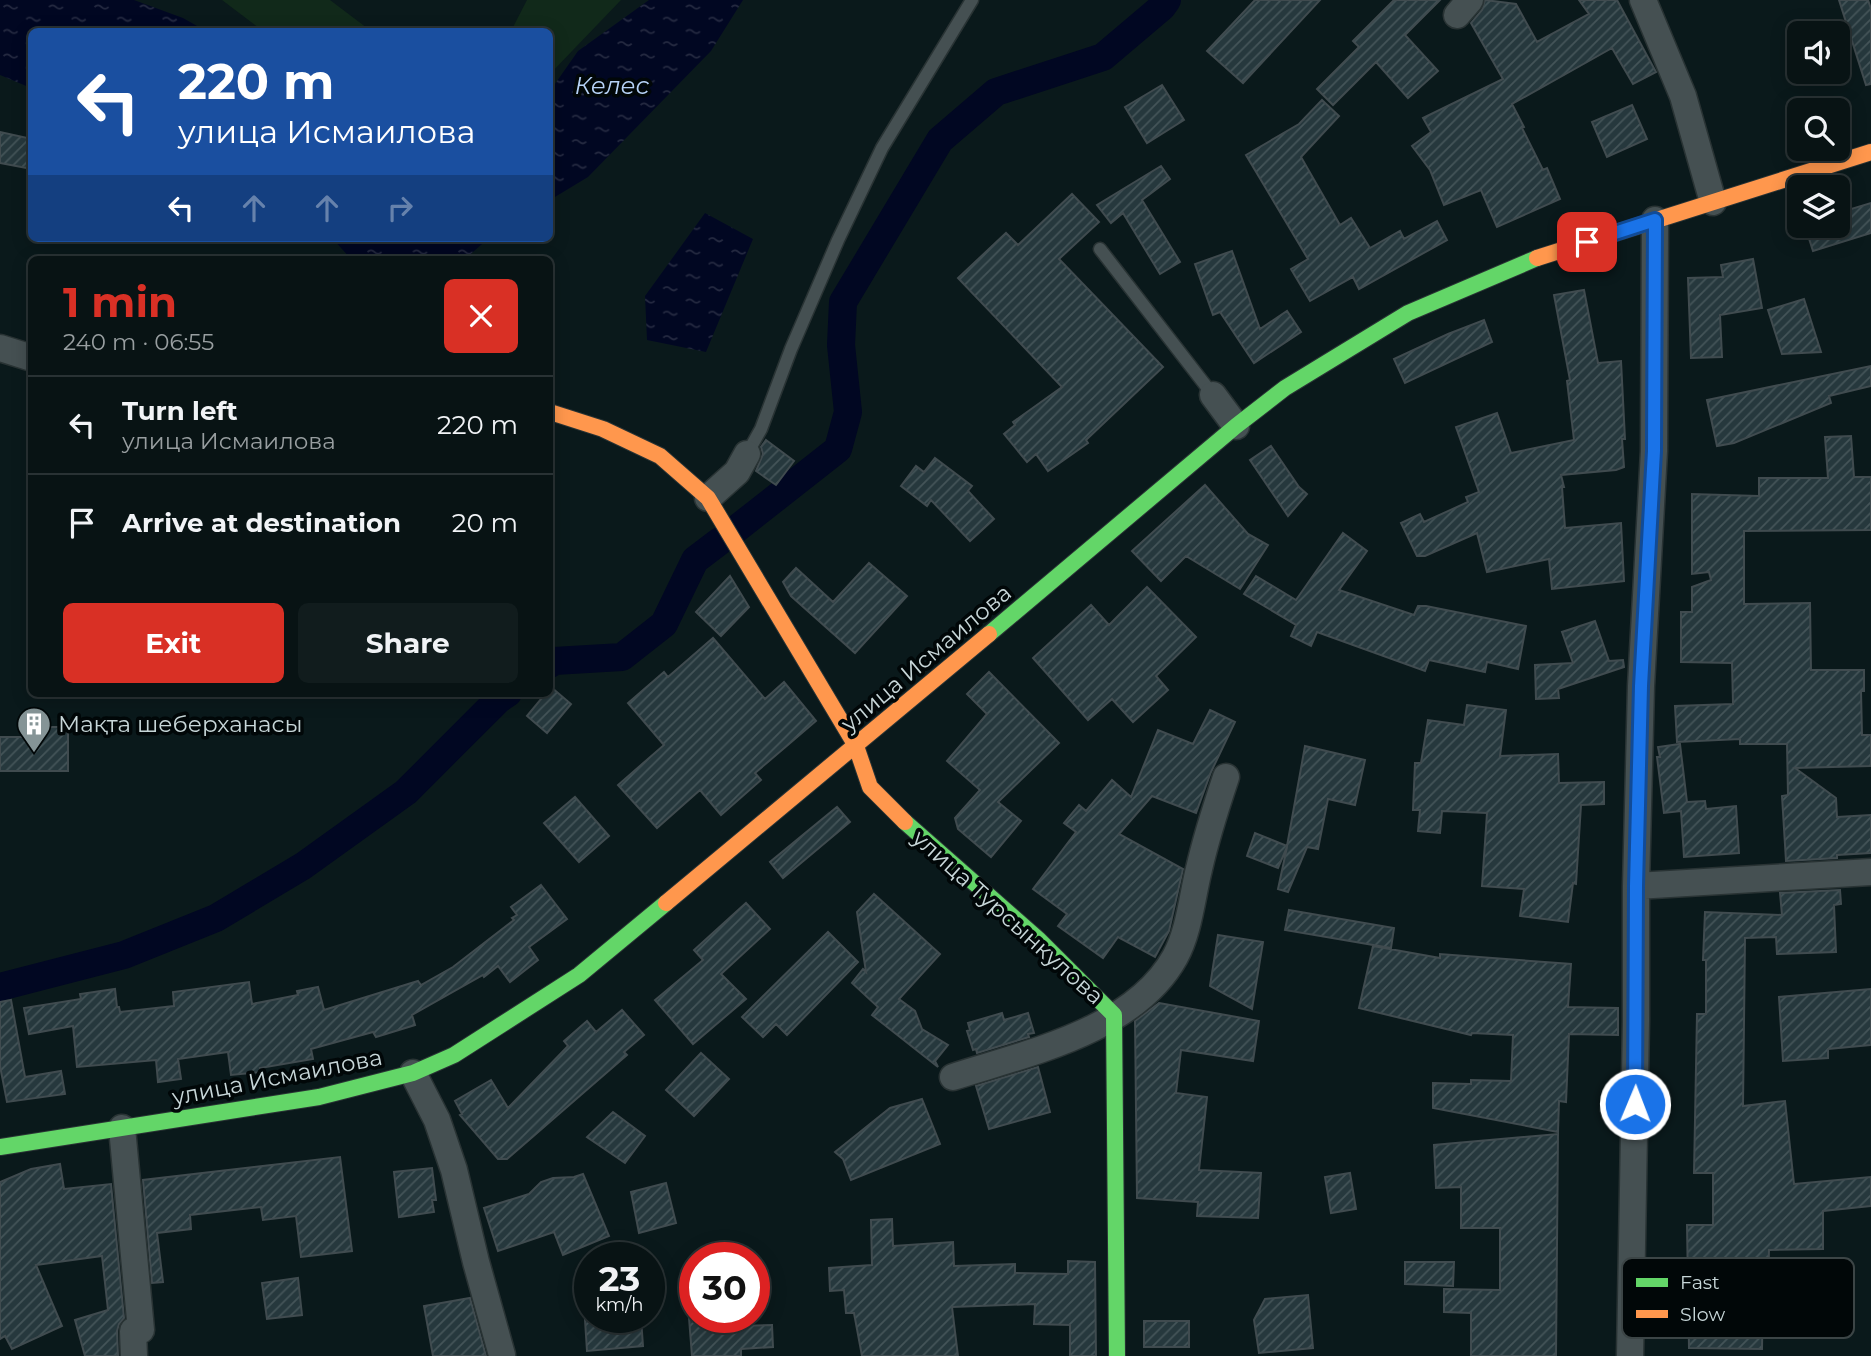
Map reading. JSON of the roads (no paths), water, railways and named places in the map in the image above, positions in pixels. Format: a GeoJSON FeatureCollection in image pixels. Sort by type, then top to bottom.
{"type":"FeatureCollection","features":[{"type":"Feature","properties":{"kind":"main road","name":"улица Исмаилова"},"geometry":{"type":"LineString","coordinates":[[0,1147],[319,1097],[413,1073],[454,1055],[579,975],[1236,426],[1285,388],[1408,313],[1519,264],[1871,152]]}},
{"type":"Feature","properties":{"kind":"main road","name":"улица Турсынкулова"},"geometry":{"type":"LineString","coordinates":[[553,413],[603,429],[660,456],[708,498],[856,746],[870,787],[922,839],[1038,939],[1114,1015],[1117,1356]]}},
{"type":"Feature","properties":{"kind":"street"},"geometry":{"type":"LineString","coordinates":[[1650,4],[1684,96],[1713,202]]}},
{"type":"Feature","properties":{"kind":"street"},"geometry":{"type":"LineString","coordinates":[[1632,1258],[1641,686],[1654,451],[1655,220]]}},
{"type":"Feature","properties":{"kind":"street"},"geometry":{"type":"LineString","coordinates":[[0,348],[28,357]]}},
{"type":"Feature","properties":{"kind":"street"},"geometry":{"type":"LineString","coordinates":[[1213,395],[1236,426]]}},
{"type":"Feature","properties":{"kind":"street"},"geometry":{"type":"LineString","coordinates":[[708,498],[737,472],[747,454]]}},
{"type":"Feature","properties":{"kind":"street"},"geometry":{"type":"LineString","coordinates":[[953,1077],[1085,1033],[1141,998],[1160,979],[1176,956],[1185,931],[1204,847],[1226,776]]}},
{"type":"Feature","properties":{"kind":"street"},"geometry":{"type":"LineString","coordinates":[[1636,886],[1871,872]]}},
{"type":"Feature","properties":{"kind":"street"},"geometry":{"type":"LineString","coordinates":[[413,1073],[437,1120],[454,1170],[475,1262],[502,1355]]}},
{"type":"Feature","properties":{"kind":"street"},"geometry":{"type":"LineString","coordinates":[[122,1128],[141,1330],[133,1331],[134,1356]]}},
{"type":"Feature","properties":{"kind":"street"},"geometry":{"type":"LineString","coordinates":[[1630,1338],[1630,1356]]}},
{"type":"Feature","properties":{"kind":"lane"},"geometry":{"type":"LineString","coordinates":[[747,454],[761,429],[791,349],[838,240],[882,148],[972,0]]}},
{"type":"Feature","properties":{"kind":"lane"},"geometry":{"type":"LineString","coordinates":[[1100,249],[1213,395]]}},
{"type":"Feature","properties":{"kind":"water"},"geometry":{"type":"Polygon","coordinates":[[[0,0],[134,0],[183,18],[201,28],[28,28],[28,87],[0,75],[0,0]]]}},
{"type":"Feature","properties":{"kind":"water","name":"Келес"},"geometry":{"type":"Polygon","coordinates":[[[649,0],[743,0],[711,51],[588,177],[553,198],[553,87],[578,51],[649,0]]]}},
{"type":"Feature","properties":{"kind":"water"},"geometry":{"type":"Polygon","coordinates":[[[705,213],[753,239],[706,352],[647,340],[645,296],[705,213]]]}},
{"type":"Feature","properties":{"kind":"water"},"geometry":{"type":"Polygon","coordinates":[[[336,242],[484,242],[468,256],[348,256],[336,242]]]}},
{"type":"Feature","properties":{"kind":"waterway"},"geometry":{"type":"LineString","coordinates":[[735,530],[838,449],[848,412],[841,345],[843,302],[940,140],[996,92],[1103,57],[1167,0]]}},
{"type":"Feature","properties":{"kind":"waterway"},"geometry":{"type":"LineString","coordinates":[[553,662],[622,657],[664,624],[695,560],[720,541]]}},
{"type":"Feature","properties":{"kind":"waterway"},"geometry":{"type":"LineString","coordinates":[[0,987],[124,955],[216,918],[303,866],[406,792],[502,697]]}},
{"type":"Feature","properties":{"kind":"place","name":"Мақта шеберханасы"},"geometry":{"type":"Point","coordinates":[34,754]}}]}
